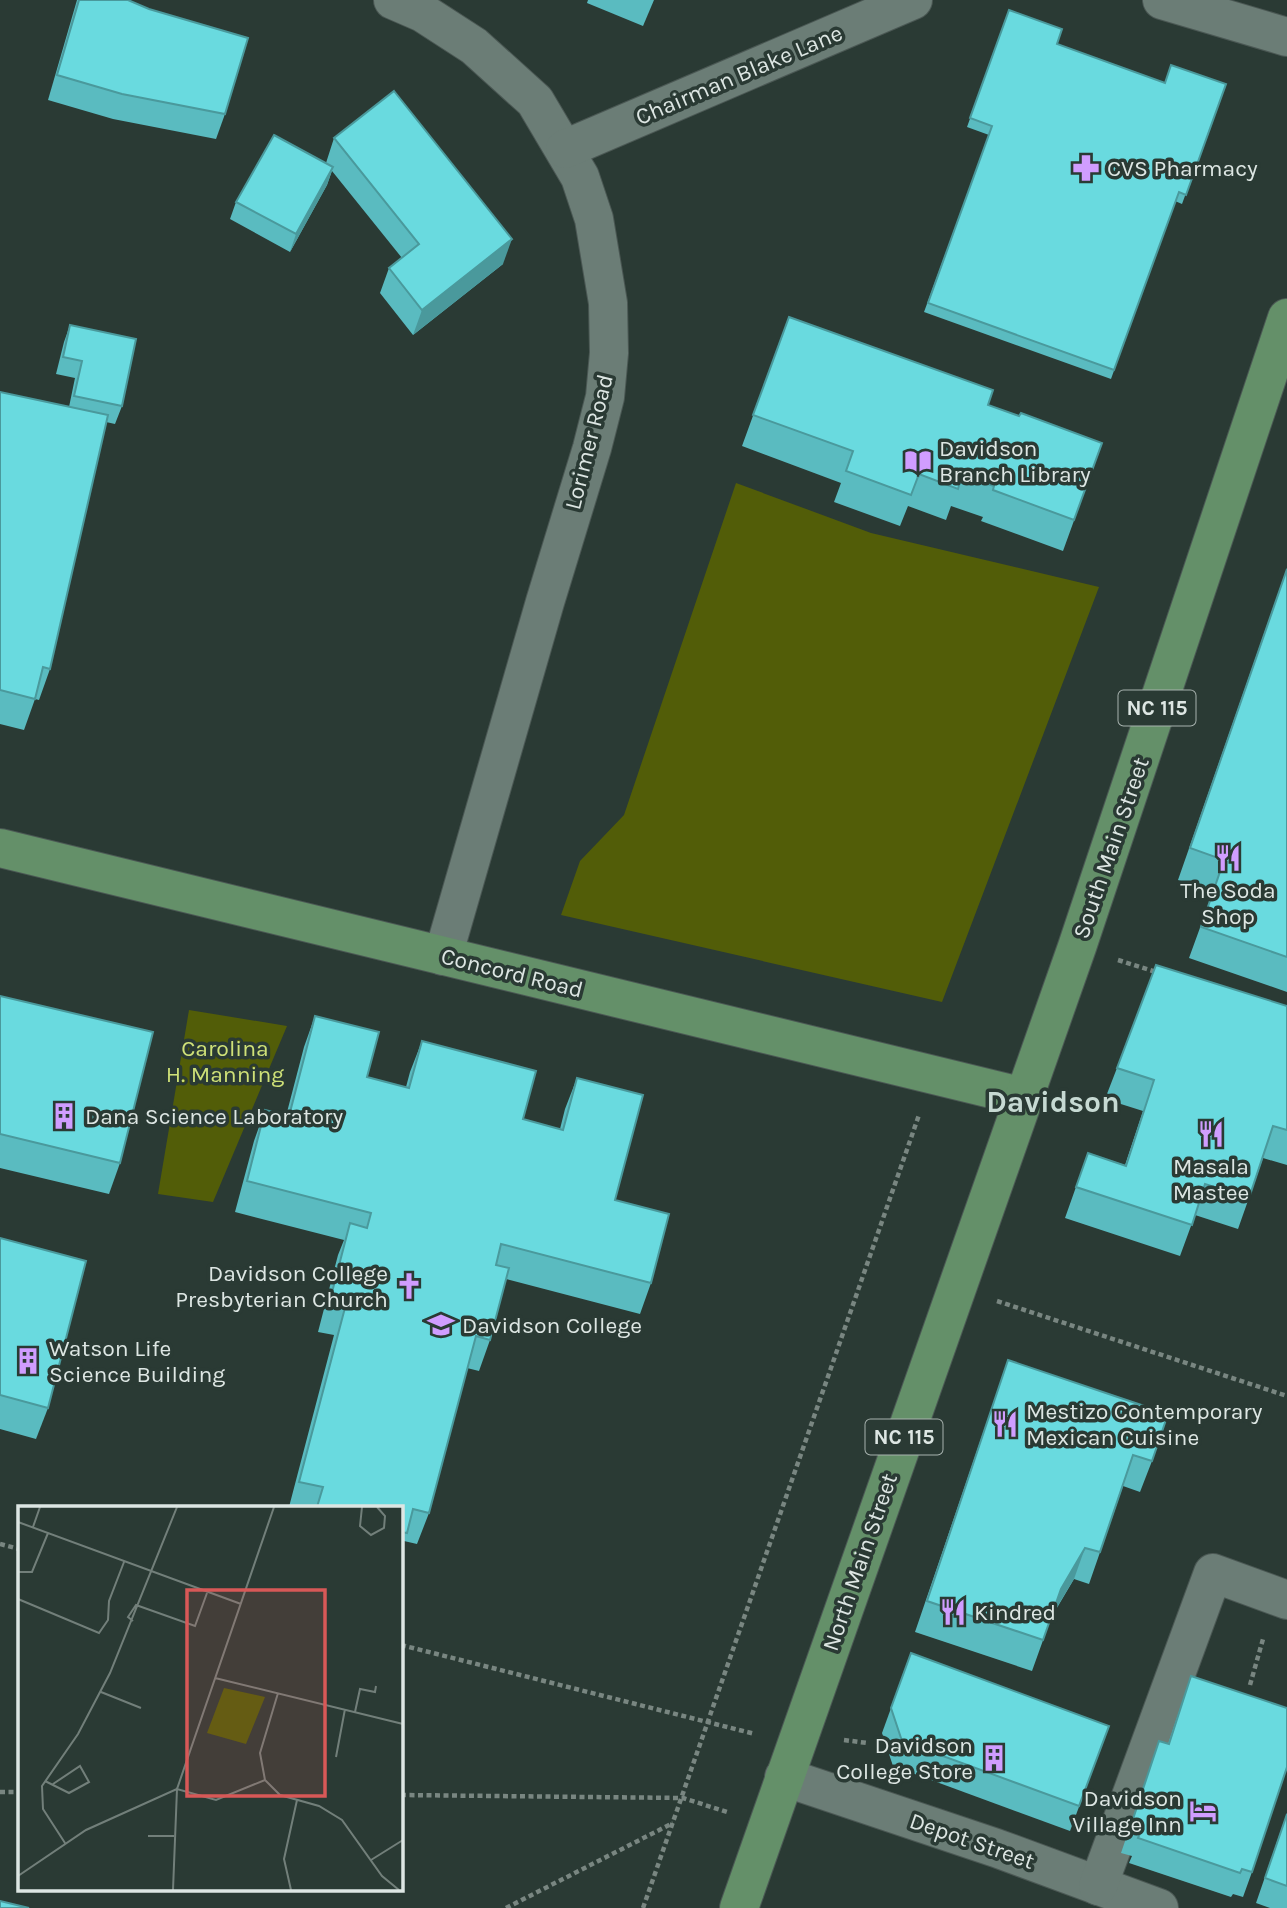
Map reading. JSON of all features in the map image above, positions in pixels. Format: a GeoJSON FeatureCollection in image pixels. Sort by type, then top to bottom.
{"type":"FeatureCollection","features":[{"type":"Feature","properties":{"kind":"main road","name":"South Main Street"},"geometry":{"type":"LineString","coordinates":[[1024,1097],[1077,947],[1287,318]]}},
{"type":"Feature","properties":{"kind":"main road","name":"Concord Road"},"geometry":{"type":"LineString","coordinates":[[0,848],[1024,1097]]}},
{"type":"Feature","properties":{"kind":"main road","name":"North Main Street"},"geometry":{"type":"LineString","coordinates":[[739,1908],[1024,1097]]}},
{"type":"Feature","properties":{"kind":"street","name":"Lorimer Road"},"geometry":{"type":"LineString","coordinates":[[393,0],[423,13],[474,46],[535,100],[580,177],[594,219],[608,303],[609,353],[605,397],[593,448],[545,602],[443,956]]}},
{"type":"Feature","properties":{"kind":"street","name":"Chairman Blake Lane"},"geometry":{"type":"LineString","coordinates":[[565,149],[913,0]]}},
{"type":"Feature","properties":{"kind":"street"},"geometry":{"type":"LineString","coordinates":[[1162,0],[1287,37]]}},
{"type":"Feature","properties":{"kind":"street"},"geometry":{"type":"LineString","coordinates":[[1098,1886],[1213,1573],[1287,1600]]}},
{"type":"Feature","properties":{"kind":"street","name":"Depot Street"},"geometry":{"type":"LineString","coordinates":[[784,1777],[1159,1908]]}},
{"type":"Feature","properties":{"kind":"path"},"geometry":{"type":"LineString","coordinates":[[1077,947],[1156,972]]}},
{"type":"Feature","properties":{"kind":"path"},"geometry":{"type":"LineString","coordinates":[[643,1908],[933,1075]]}},
{"type":"Feature","properties":{"kind":"path"},"geometry":{"type":"LineString","coordinates":[[956,1288],[1287,1396]]}},
{"type":"Feature","properties":{"kind":"path"},"geometry":{"type":"LineString","coordinates":[[0,1544],[18,1549]]}},
{"type":"Feature","properties":{"kind":"path"},"geometry":{"type":"LineString","coordinates":[[402,1644],[760,1735],[800,1733],[867,1743]]}},
{"type":"Feature","properties":{"kind":"path"},"geometry":{"type":"LineString","coordinates":[[0,1792],[18,1792]]}},
{"type":"Feature","properties":{"kind":"path"},"geometry":{"type":"LineString","coordinates":[[402,1795],[683,1798],[768,1825]]}},
{"type":"Feature","properties":{"kind":"path"},"geometry":{"type":"LineString","coordinates":[[506,1908],[674,1822]]}},
{"type":"Feature","properties":{"kind":"green space"},"geometry":{"type":"Polygon","coordinates":[[[736,483],[871,533],[1099,587],[942,1002],[561,915],[580,861],[624,815],[736,483]]]}},
{"type":"Feature","properties":{"kind":"green space","name":"Carolina H. Manning"},"geometry":{"type":"Polygon","coordinates":[[[189,1010],[287,1026],[213,1202],[158,1194],[189,1010]]]}},
{"type":"Feature","properties":{"kind":"building"},"geometry":{"type":"Polygon","coordinates":[[[79,0],[128,0],[149,9],[248,38],[225,114],[122,94],[57,75],[79,0]]]}},
{"type":"Feature","properties":{"kind":"building","name":"CVS Pharmacy"},"geometry":{"type":"Polygon","coordinates":[[[1009,10],[1062,29],[1057,44],[1165,83],[1171,65],[1226,84],[1186,195],[1179,192],[1114,370],[928,303],[992,126],[970,118],[1009,10]]]}},
{"type":"Feature","properties":{"kind":"building"},"geometry":{"type":"Polygon","coordinates":[[[394,91],[512,239],[422,310],[389,268],[419,244],[334,138],[394,91]]]}},
{"type":"Feature","properties":{"kind":"building"},"geometry":{"type":"Polygon","coordinates":[[[274,135],[333,167],[296,234],[236,202],[274,135]]]}},
{"type":"Feature","properties":{"kind":"building","name":"Davidson Branch Library"},"geometry":{"type":"Polygon","coordinates":[[[789,317],[993,390],[988,405],[1019,416],[1021,413],[1102,443],[1074,520],[993,490],[994,486],[962,475],[958,489],[919,474],[911,495],[846,471],[853,451],[753,415],[789,317]]]}},
{"type":"Feature","properties":{"kind":"building"},"geometry":{"type":"Polygon","coordinates":[[[70,325],[136,339],[122,406],[74,396],[82,361],[63,357],[70,325]]]}},
{"type":"Feature","properties":{"kind":"building"},"geometry":{"type":"Polygon","coordinates":[[[0,392],[108,415],[50,669],[43,667],[35,699],[0,690],[0,392]]]}},
{"type":"Feature","properties":{"kind":"building"},"geometry":{"type":"Polygon","coordinates":[[[1287,569],[1287,957],[1201,927],[1224,860],[1190,848],[1287,569]]]}},
{"type":"Feature","properties":{"kind":"building","name":"Masala Mastee"},"geometry":{"type":"Polygon","coordinates":[[[1156,965],[1287,1006],[1287,1130],[1273,1126],[1249,1198],[1205,1184],[1192,1225],[1076,1187],[1088,1153],[1126,1166],[1154,1080],[1117,1068],[1156,965]]]}},
{"type":"Feature","properties":{"kind":"building","name":"Dana Science Laboratory"},"geometry":{"type":"Polygon","coordinates":[[[0,996],[153,1032],[120,1163],[0,1134],[0,996]]]}},
{"type":"Feature","properties":{"kind":"building","name":"Davidson College Presbyterian Church"},"geometry":{"type":"Polygon","coordinates":[[[315,1016],[379,1032],[367,1077],[409,1088],[422,1041],[536,1071],[523,1119],[563,1130],[577,1078],[643,1095],[615,1200],[669,1214],[651,1283],[501,1244],[496,1265],[509,1268],[490,1340],[476,1336],[429,1513],[413,1509],[407,1533],[402,1532],[402,1506],[317,1506],[323,1487],[299,1482],[346,1304],[330,1300],[350,1223],[367,1228],[371,1213],[247,1181],[265,1110],[289,1116],[315,1016]]]}},
{"type":"Feature","properties":{"kind":"building","name":"Watson Life Science Building"},"geometry":{"type":"Polygon","coordinates":[[[0,1238],[86,1261],[48,1408],[0,1395],[0,1238]]]}},
{"type":"Feature","properties":{"kind":"building"},"geometry":{"type":"Polygon","coordinates":[[[1008,1360],[1168,1414],[1152,1461],[1133,1455],[1100,1552],[1085,1548],[1061,1589],[1043,1640],[927,1601],[1008,1360]]]}},
{"type":"Feature","properties":{"kind":"building","name":"Davidson College Store"},"geometry":{"type":"Polygon","coordinates":[[[911,1653],[1109,1726],[1079,1806],[902,1741],[891,1708],[911,1653]]]}},
{"type":"Feature","properties":{"kind":"building","name":"Davidson Village Inn"},"geometry":{"type":"Polygon","coordinates":[[[1191,1676],[1287,1708],[1287,1767],[1252,1872],[1242,1869],[1240,1873],[1138,1838],[1141,1831],[1130,1828],[1159,1741],[1169,1744],[1191,1676]]]}},
{"type":"Feature","properties":{"kind":"building"},"geometry":{"type":"Polygon","coordinates":[[[1287,1814],[1287,1886],[1265,1878],[1287,1814]]]}},
{"type":"Feature","properties":{"kind":"building"},"geometry":{"type":"Polygon","coordinates":[[[0,1901],[29,1908],[0,1908],[0,1901]]]}},
{"type":"Feature","properties":{"kind":"place","name":"CVS Pharmacy"},"geometry":{"type":"Point","coordinates":[1086,168]}},
{"type":"Feature","properties":{"kind":"place","name":"Davidson Branch Library"},"geometry":{"type":"Point","coordinates":[918,461]}},
{"type":"Feature","properties":{"kind":"place","name":"The Soda Shop"},"geometry":{"type":"Point","coordinates":[1228,858]}},
{"type":"Feature","properties":{"kind":"place","name":"Dana Science Laboratory"},"geometry":{"type":"Point","coordinates":[64,1116]}},
{"type":"Feature","properties":{"kind":"place","name":"Masala Mastee"},"geometry":{"type":"Point","coordinates":[1211,1134]}},
{"type":"Feature","properties":{"kind":"place","name":"Davidson College Presbyterian Church"},"geometry":{"type":"Point","coordinates":[409,1286]}},
{"type":"Feature","properties":{"kind":"place","name":"Davidson College"},"geometry":{"type":"Point","coordinates":[441,1325]}},
{"type":"Feature","properties":{"kind":"place","name":"Watson Life Science Building"},"geometry":{"type":"Point","coordinates":[28,1361]}},
{"type":"Feature","properties":{"kind":"place","name":"Mestizo Contemporary Mexican Cuisine"},"geometry":{"type":"Point","coordinates":[1005,1424]}},
{"type":"Feature","properties":{"kind":"place","name":"Kindred"},"geometry":{"type":"Point","coordinates":[953,1612]}},
{"type":"Feature","properties":{"kind":"place","name":"Davidson College Store"},"geometry":{"type":"Point","coordinates":[994,1758]}},
{"type":"Feature","properties":{"kind":"place","name":"Davidson Village Inn"},"geometry":{"type":"Point","coordinates":[1203,1811]}},
{"type":"Feature","properties":{"kind":"district","name":"Davidson"},"geometry":{"type":"Point","coordinates":[1053,1102]}}]}
